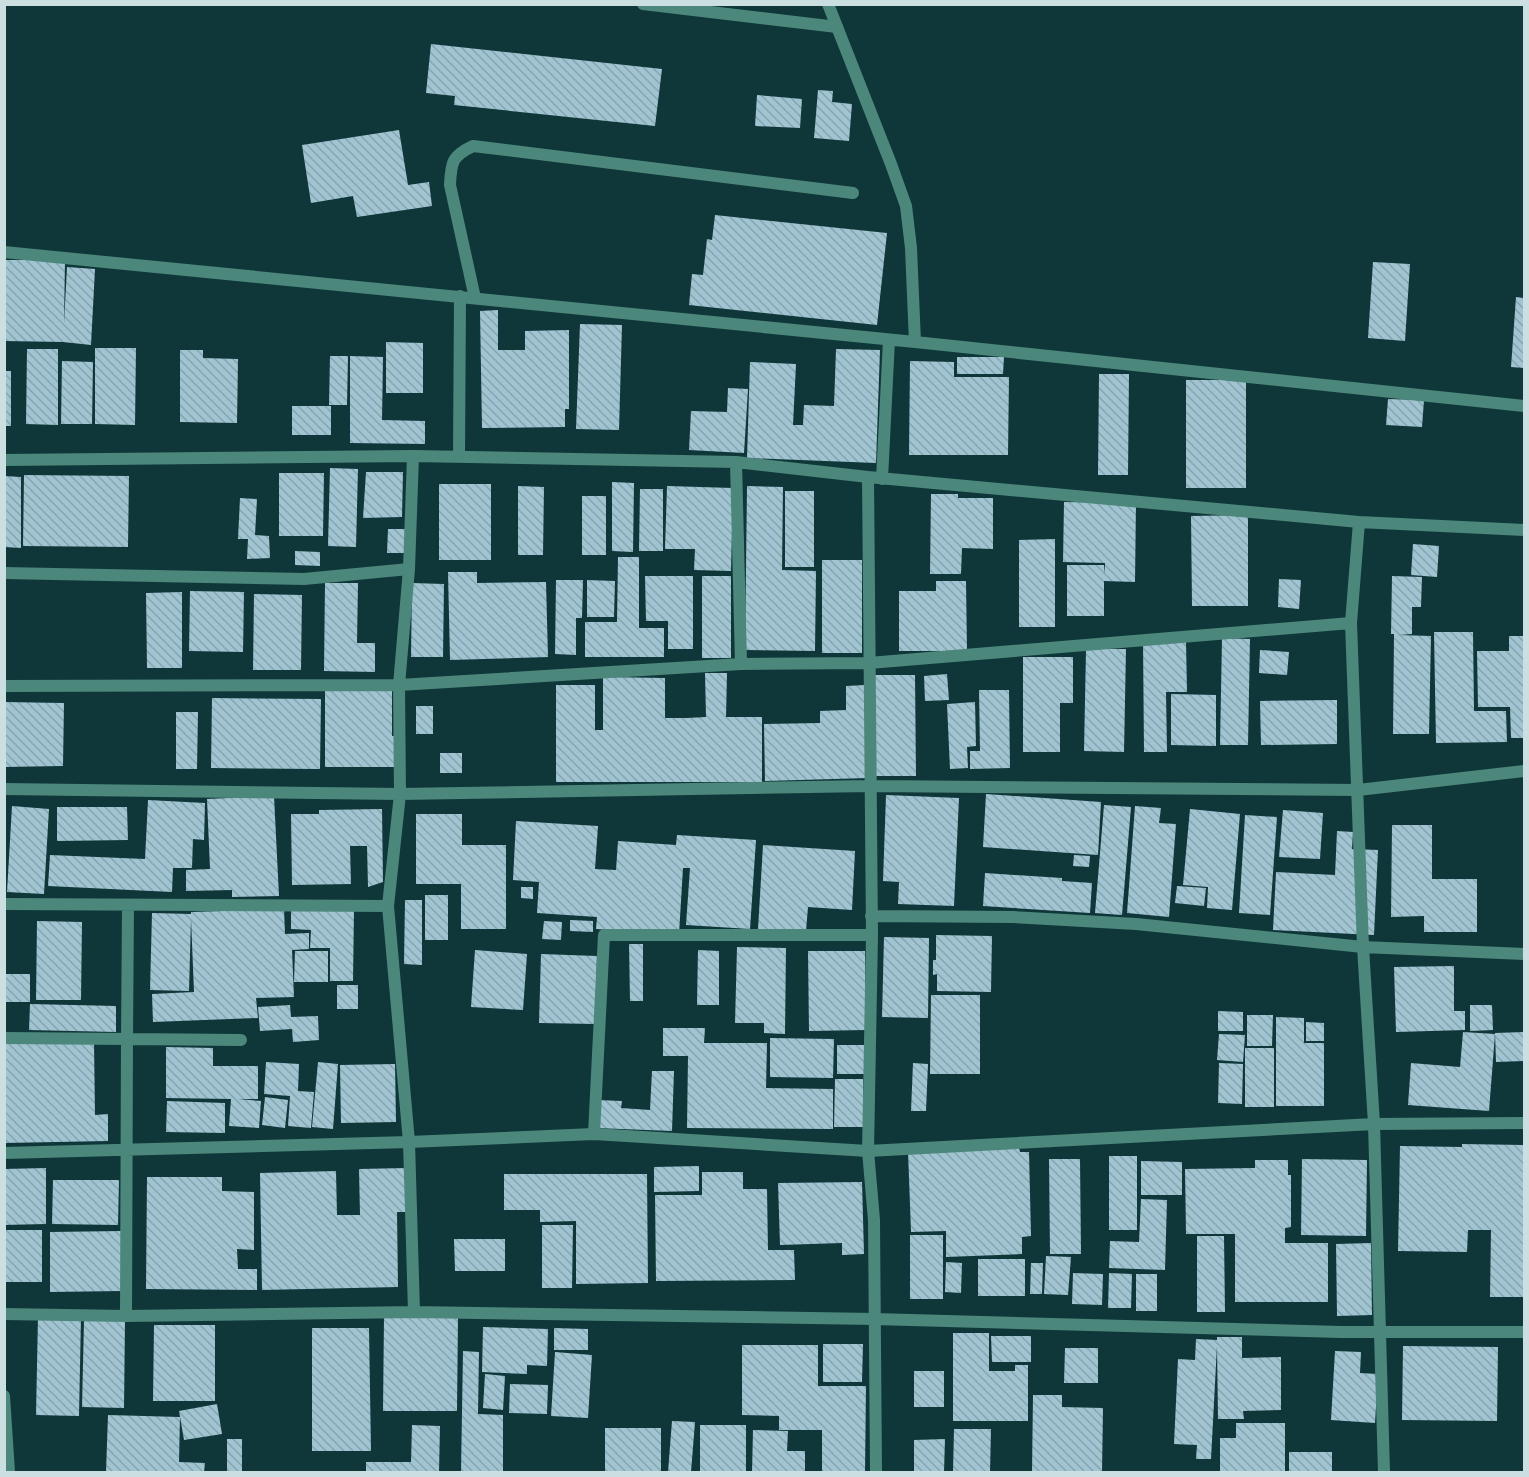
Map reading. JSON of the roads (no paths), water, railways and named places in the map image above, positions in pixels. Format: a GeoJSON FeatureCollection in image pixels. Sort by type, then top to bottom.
{"type":"FeatureCollection","features":[{"type":"Feature","properties":{"kind":"street"},"geometry":{"type":"LineString","coordinates":[[643,4],[837,27]]}},
{"type":"Feature","properties":{"kind":"street"},"geometry":{"type":"LineString","coordinates":[[828,4],[906,206],[911,248],[915,342]]}},
{"type":"Feature","properties":{"kind":"street"},"geometry":{"type":"LineString","coordinates":[[475,298],[450,185],[450,167],[457,154],[473,146],[854,193]]}},
{"type":"Feature","properties":{"kind":"street"},"geometry":{"type":"LineString","coordinates":[[4,252],[915,342],[1524,406]]}},
{"type":"Feature","properties":{"kind":"street"},"geometry":{"type":"LineString","coordinates":[[459,456],[460,296]]}},
{"type":"Feature","properties":{"kind":"street"},"geometry":{"type":"LineString","coordinates":[[882,479],[889,340]]}},
{"type":"Feature","properties":{"kind":"street"},"geometry":{"type":"LineString","coordinates":[[413,456],[409,569],[399,685],[400,794],[388,906],[409,1142],[414,1312]]}},
{"type":"Feature","properties":{"kind":"street"},"geometry":{"type":"LineString","coordinates":[[4,460],[459,456],[736,462],[882,479],[1359,522],[1524,530]]}},
{"type":"Feature","properties":{"kind":"street"},"geometry":{"type":"LineString","coordinates":[[736,462],[741,664]]}},
{"type":"Feature","properties":{"kind":"street"},"geometry":{"type":"LineString","coordinates":[[868,477],[872,916],[868,1151],[874,1220],[876,1473]]}},
{"type":"Feature","properties":{"kind":"street"},"geometry":{"type":"LineString","coordinates":[[1359,522],[1351,624],[1363,947],[1374,1124],[1384,1473]]}},
{"type":"Feature","properties":{"kind":"street"},"geometry":{"type":"LineString","coordinates":[[4,573],[304,579],[409,569]]}},
{"type":"Feature","properties":{"kind":"street"},"geometry":{"type":"LineString","coordinates":[[4,686],[399,685],[741,664],[869,663],[1351,624]]}},
{"type":"Feature","properties":{"kind":"street"},"geometry":{"type":"LineString","coordinates":[[4,789],[400,794],[870,786],[1358,790],[1524,771]]}},
{"type":"Feature","properties":{"kind":"street"},"geometry":{"type":"LineString","coordinates":[[4,904],[388,906]]}},
{"type":"Feature","properties":{"kind":"street"},"geometry":{"type":"LineString","coordinates":[[126,1316],[128,904]]}},
{"type":"Feature","properties":{"kind":"street"},"geometry":{"type":"LineString","coordinates":[[872,916],[1013,917],[1136,924],[1363,947],[1524,954]]}},
{"type":"Feature","properties":{"kind":"street"},"geometry":{"type":"LineString","coordinates":[[594,1134],[604,935],[872,935]]}},
{"type":"Feature","properties":{"kind":"street"},"geometry":{"type":"LineString","coordinates":[[4,1038],[241,1040]]}},
{"type":"Feature","properties":{"kind":"street"},"geometry":{"type":"LineString","coordinates":[[4,1153],[409,1142],[594,1134],[868,1151],[1374,1124],[1524,1123]]}},
{"type":"Feature","properties":{"kind":"street"},"geometry":{"type":"LineString","coordinates":[[4,1314],[126,1316],[414,1312],[875,1318],[1380,1332],[1524,1332]]}},
{"type":"Feature","properties":{"kind":"street"},"geometry":{"type":"LineString","coordinates":[[4,1396],[9,1473]]}}]}
